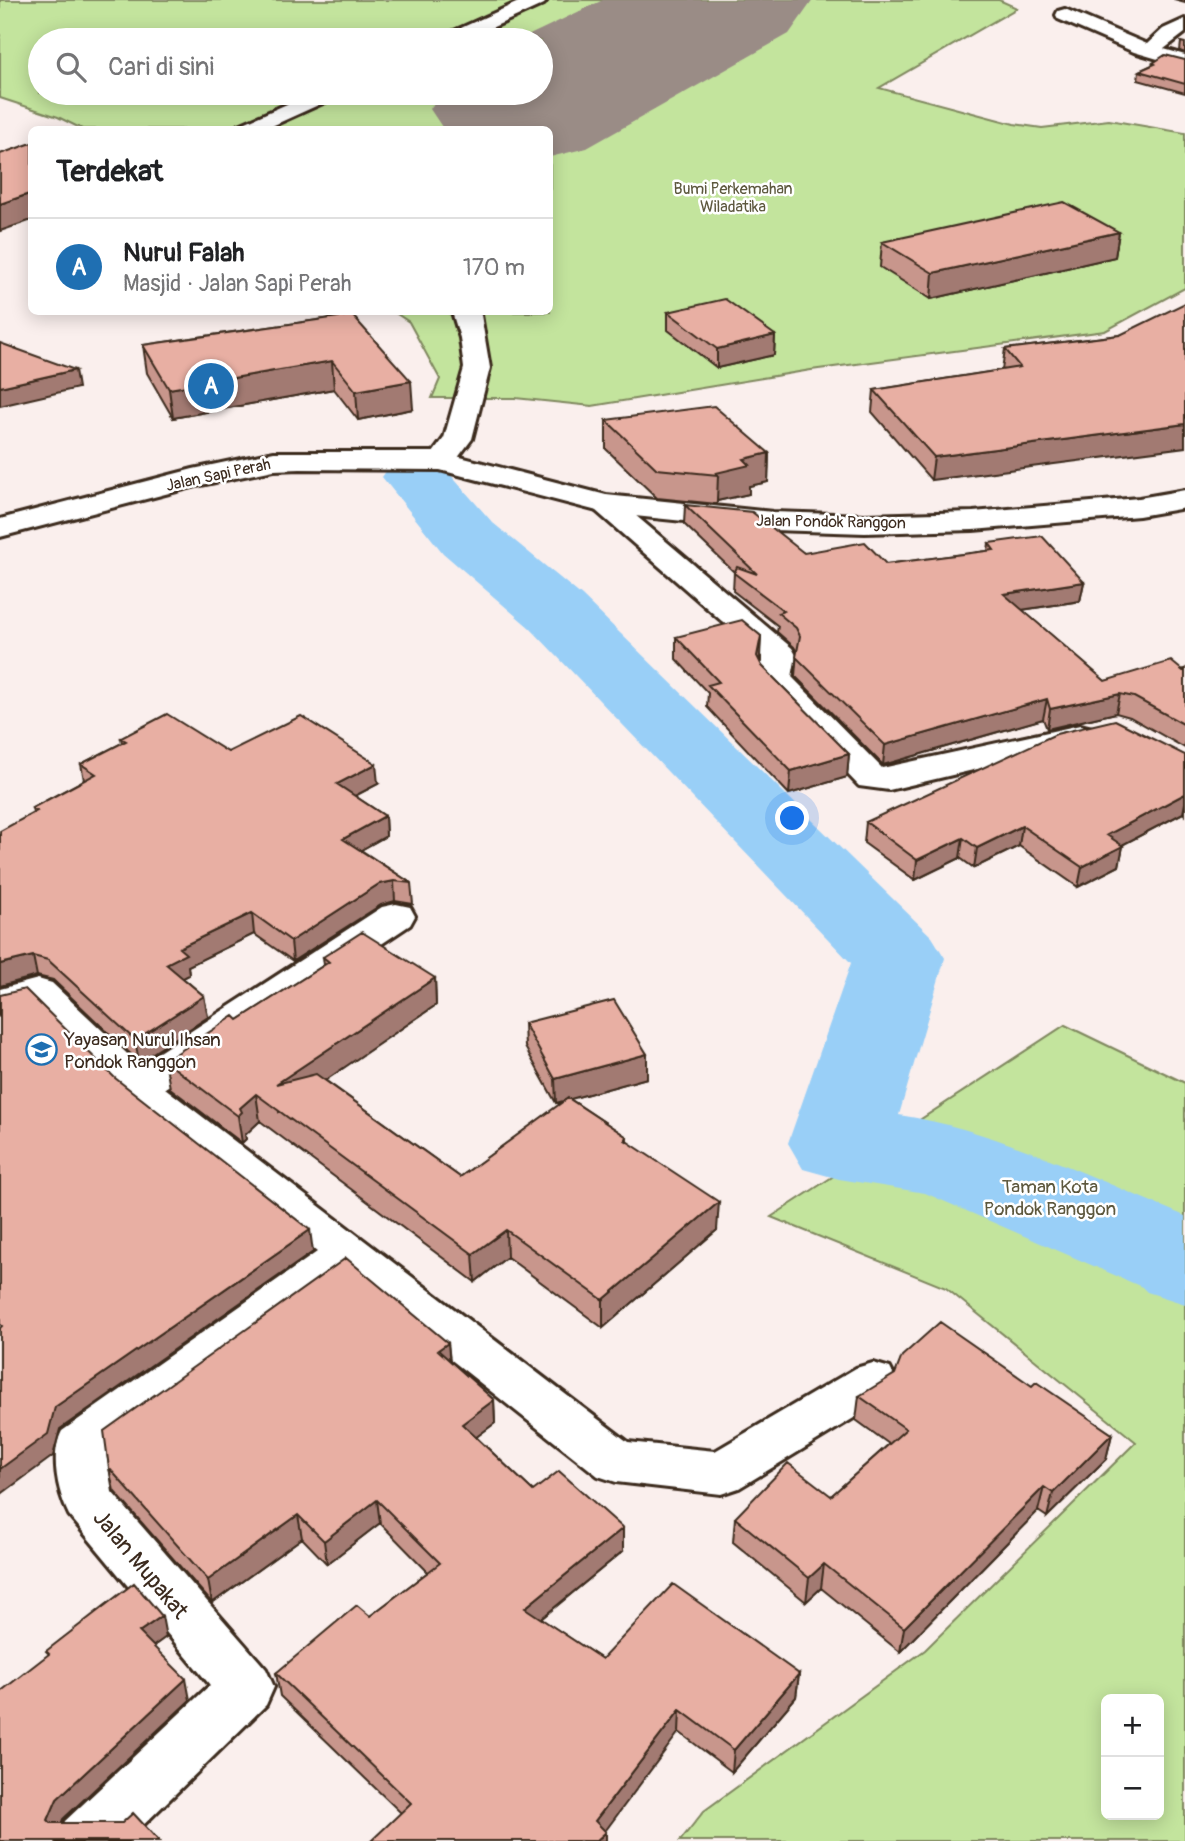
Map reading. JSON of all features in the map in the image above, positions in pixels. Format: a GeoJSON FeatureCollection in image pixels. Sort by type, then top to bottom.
{"type":"FeatureCollection","features":[{"type":"Feature","properties":{"kind":"street"},"geometry":{"type":"LineString","coordinates":[[476,28],[538,0]]}},
{"type":"Feature","properties":{"kind":"street"},"geometry":{"type":"LineString","coordinates":[[1092,5],[1065,15],[1150,51],[1185,61]]}},
{"type":"Feature","properties":{"kind":"street"},"geometry":{"type":"LineString","coordinates":[[1150,51],[1185,25]]}},
{"type":"Feature","properties":{"kind":"street"},"geometry":{"type":"LineString","coordinates":[[253,126],[301,105]]}},
{"type":"Feature","properties":{"kind":"street"},"geometry":{"type":"LineString","coordinates":[[441,461],[458,439],[477,368],[471,327],[466,315]]}},
{"type":"Feature","properties":{"kind":"street","name":"Jalan Sapi Perah"},"geometry":{"type":"LineString","coordinates":[[0,527],[193,478],[274,461],[441,461]]}},
{"type":"Feature","properties":{"kind":"street","name":"Jalan Pondok Ranggon"},"geometry":{"type":"LineString","coordinates":[[441,461],[605,504],[773,521],[865,524],[973,521],[1139,507],[1185,499]]}},
{"type":"Feature","properties":{"kind":"street"},"geometry":{"type":"LineString","coordinates":[[605,504],[780,655],[775,679],[872,778],[889,779],[1116,726]]}},
{"type":"Feature","properties":{"kind":"street"},"geometry":{"type":"LineString","coordinates":[[136,1087],[396,916]]}},
{"type":"Feature","properties":{"kind":"street"},"geometry":{"type":"LineString","coordinates":[[0,1002],[38,992],[136,1087],[616,1461],[721,1474],[873,1382]]}},
{"type":"Feature","properties":{"kind":"street","name":"Jalan Mupakat"},"geometry":{"type":"LineString","coordinates":[[86,1841],[246,1687],[87,1500],[80,1445],[348,1254]]}},
{"type":"Feature","properties":{"kind":"green space","name":"Bumi Perkemahan Wiladatika"},"geometry":{"type":"Polygon","coordinates":[[[0,0],[999,0],[1017,8],[879,88],[1014,124],[1042,128],[1109,120],[1185,133],[1185,288],[1105,331],[811,370],[592,406],[515,398],[432,398],[440,379],[409,322],[398,315],[553,315],[553,126],[76,126],[58,117],[0,98],[0,0]]]}},
{"type":"Feature","properties":{"kind":"green space","name":"Taman Kota Pondok Ranggon"},"geometry":{"type":"Polygon","coordinates":[[[1065,1025],[1185,1083],[1185,1841],[680,1841],[704,1811],[925,1650],[1136,1442],[946,1288],[771,1217],[1065,1025]]]}},
{"type":"Feature","properties":{"kind":"building"},"geometry":{"type":"Polygon","coordinates":[[[1165,55],[1185,60],[1185,84],[1139,71],[1155,64],[1153,63],[1165,55]]]}},
{"type":"Feature","properties":{"kind":"building"},"geometry":{"type":"Polygon","coordinates":[[[28,144],[28,194],[0,204],[0,154],[28,144]]]}},
{"type":"Feature","properties":{"kind":"building"},"geometry":{"type":"Polygon","coordinates":[[[1064,202],[1119,232],[933,273],[882,242],[1064,202]]]}},
{"type":"Feature","properties":{"kind":"building"},"geometry":{"type":"Polygon","coordinates":[[[725,299],[775,335],[717,349],[668,312],[725,299]]]}},
{"type":"Feature","properties":{"kind":"building"},"geometry":{"type":"Polygon","coordinates":[[[1185,303],[1185,424],[934,457],[874,390],[1020,367],[1005,349],[1120,335],[1185,303]]]}},
{"type":"Feature","properties":{"kind":"building"},"geometry":{"type":"Polygon","coordinates":[[[352,315],[411,381],[356,391],[332,361],[169,389],[143,345],[352,315]]]}},
{"type":"Feature","properties":{"kind":"building"},"geometry":{"type":"Polygon","coordinates":[[[0,343],[75,370],[0,387],[0,343]]]}},
{"type":"Feature","properties":{"kind":"building"},"geometry":{"type":"Polygon","coordinates":[[[714,406],[769,453],[744,459],[750,465],[716,473],[718,475],[657,469],[606,420],[714,406]]]}},
{"type":"Feature","properties":{"kind":"building"},"geometry":{"type":"Polygon","coordinates":[[[685,505],[752,512],[804,553],[865,542],[886,564],[994,550],[989,543],[1042,536],[1084,582],[1004,594],[1105,681],[1171,661],[1183,671],[1185,669],[1185,725],[1134,697],[1120,694],[1050,709],[1047,699],[885,745],[796,657],[800,636],[796,628],[778,613],[784,611],[734,573],[737,567],[757,574],[685,505]]]}},
{"type":"Feature","properties":{"kind":"building"},"geometry":{"type":"Polygon","coordinates":[[[742,620],[761,636],[757,656],[762,666],[849,754],[791,771],[708,685],[719,682],[676,637],[742,620]]]}},
{"type":"Feature","properties":{"kind":"building"},"geometry":{"type":"Polygon","coordinates":[[[167,714],[228,752],[301,716],[376,764],[337,784],[385,816],[343,839],[411,883],[394,881],[379,884],[291,941],[252,913],[179,948],[186,954],[166,964],[204,996],[135,1040],[48,960],[33,956],[0,964],[0,831],[37,811],[32,808],[96,774],[81,764],[126,741],[121,738],[167,714]]]}},
{"type":"Feature","properties":{"kind":"building"},"geometry":{"type":"Polygon","coordinates":[[[1115,720],[1185,755],[1185,794],[1107,835],[1123,846],[1082,867],[1022,826],[977,848],[963,838],[917,860],[866,822],[1056,734],[1115,720]]]}},
{"type":"Feature","properties":{"kind":"building"},"geometry":{"type":"Polygon","coordinates":[[[362,932],[435,978],[276,1084],[316,1074],[460,1177],[568,1098],[627,1137],[625,1140],[719,1202],[603,1300],[506,1230],[473,1254],[256,1094],[240,1108],[242,1112],[238,1116],[165,1061],[234,1016],[238,1020],[329,962],[323,957],[362,932]]]}},
{"type":"Feature","properties":{"kind":"building"},"geometry":{"type":"Polygon","coordinates":[[[25,989],[115,1078],[310,1230],[55,1407],[48,1434],[0,1469],[0,995],[25,989]]]}},
{"type":"Feature","properties":{"kind":"building"},"geometry":{"type":"Polygon","coordinates":[[[614,1000],[647,1054],[555,1079],[524,1023],[614,1000]]]}},
{"type":"Feature","properties":{"kind":"building"},"geometry":{"type":"Polygon","coordinates":[[[346,1258],[448,1343],[438,1350],[494,1400],[462,1424],[533,1491],[559,1471],[623,1528],[525,1608],[602,1659],[673,1584],[799,1674],[734,1750],[680,1710],[595,1821],[606,1832],[596,1841],[371,1841],[411,1803],[276,1673],[357,1605],[370,1616],[440,1563],[377,1500],[324,1541],[298,1515],[208,1580],[109,1468],[104,1431],[346,1258]]]}},
{"type":"Feature","properties":{"kind":"building"},"geometry":{"type":"Polygon","coordinates":[[[940,1322],[1032,1386],[1036,1382],[1112,1434],[1053,1493],[1044,1487],[904,1628],[824,1564],[809,1578],[735,1518],[788,1463],[831,1496],[906,1429],[859,1396],[895,1374],[902,1356],[940,1322]]]}},
{"type":"Feature","properties":{"kind":"building"},"geometry":{"type":"Polygon","coordinates":[[[134,1583],[162,1616],[139,1632],[186,1679],[57,1799],[48,1820],[51,1823],[122,1823],[133,1813],[159,1841],[0,1841],[0,1692],[49,1654],[46,1651],[134,1583]]]}},
{"type":"Feature","properties":{"kind":"waterway"},"geometry":{"type":"LineString","coordinates":[[416,477],[468,538],[556,612],[899,958],[839,1143],[943,1159],[1180,1258],[1185,1263]]}},
{"type":"Feature","properties":{"kind":"runway"},"geometry":{"type":"LineString","coordinates":[[553,93],[732,0]]}},
{"type":"Feature","properties":{"kind":"runway"},"geometry":{"type":"LineString","coordinates":[[522,109],[530,105]]}},
{"type":"Feature","properties":{"kind":"place","name":"Nurul Falah"},"geometry":{"type":"Point","coordinates":[211,386]}},
{"type":"Feature","properties":{"kind":"place","name":"Yayasan Nurul Ihsan Pondok Ranggon"},"geometry":{"type":"Point","coordinates":[41,1050]}}]}
